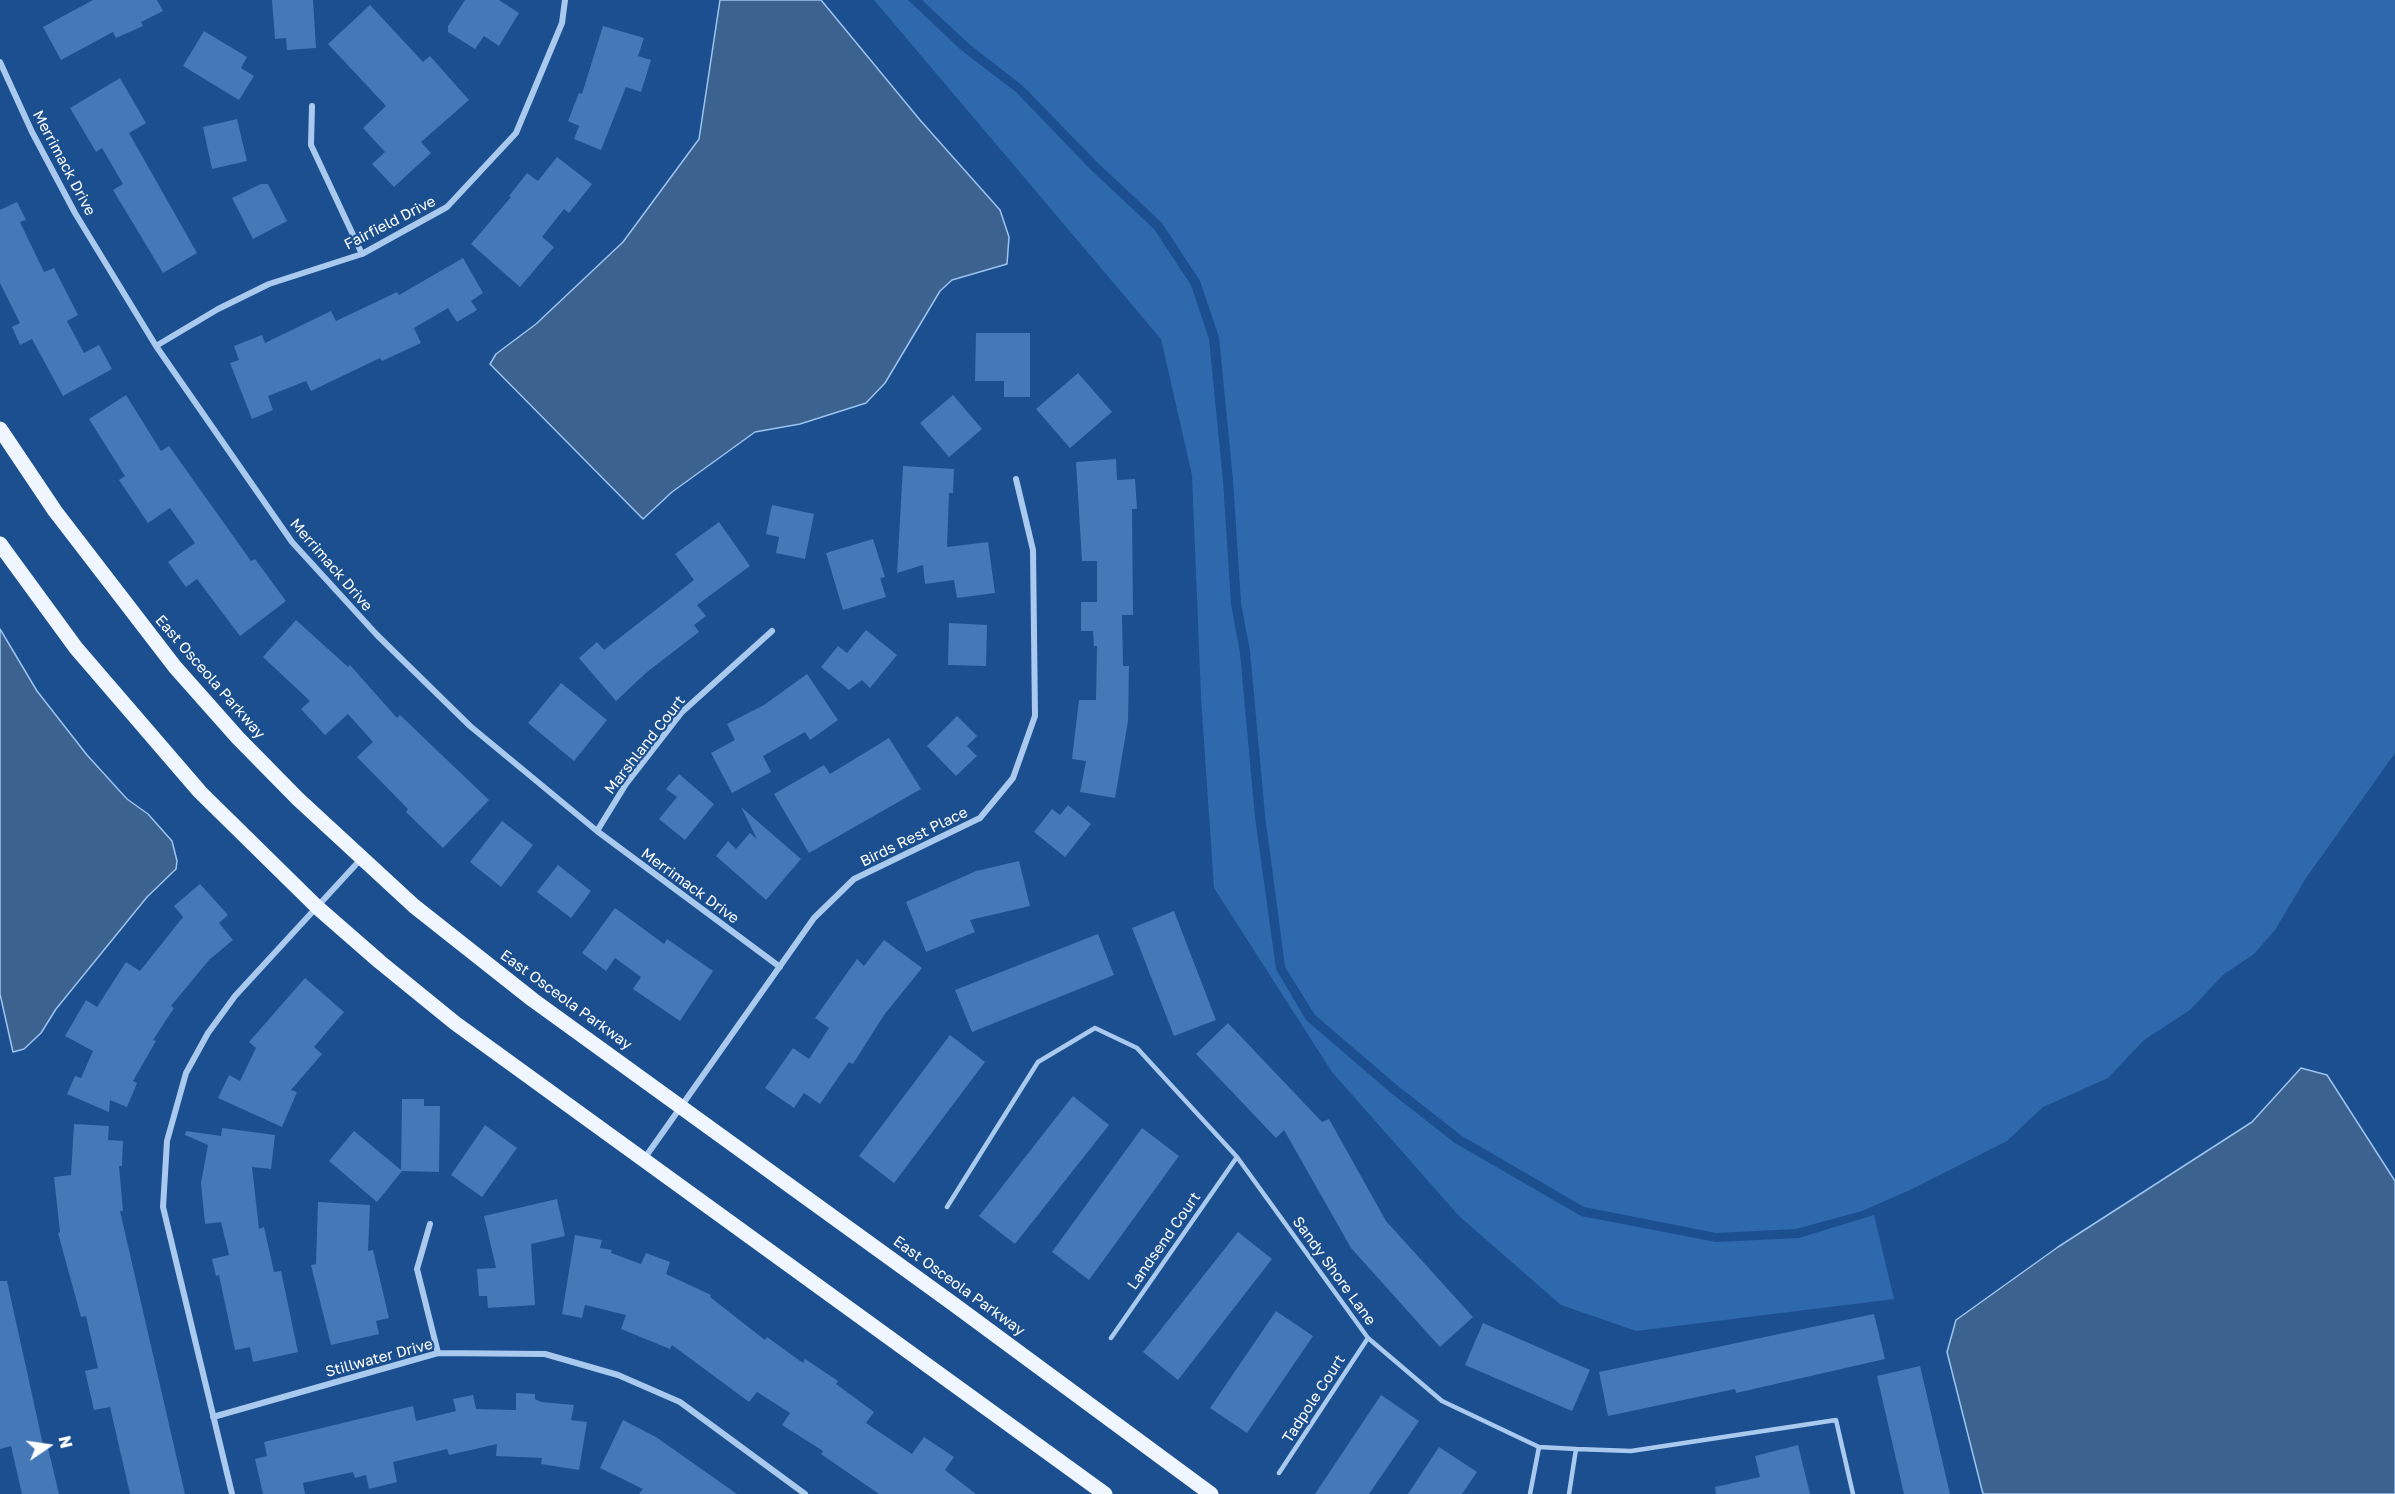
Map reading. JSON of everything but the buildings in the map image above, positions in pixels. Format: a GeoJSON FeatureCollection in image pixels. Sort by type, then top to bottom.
{"type":"FeatureCollection","features":[{"type":"Feature","properties":{"kind":"main road","name":"East Osceola Parkway"},"geometry":{"type":"LineString","coordinates":[[0,429],[54,512],[175,667],[238,738],[361,860],[466,948],[1211,1494]]}},
{"type":"Feature","properties":{"kind":"main road"},"geometry":{"type":"LineString","coordinates":[[0,544],[76,648],[132,715],[200,792],[317,907],[455,1023],[1105,1494]]}},
{"type":"Feature","properties":{"kind":"street","name":"Fairfield Drive"},"geometry":{"type":"LineString","coordinates":[[156,346],[218,309],[269,284],[362,254],[447,207],[516,133],[562,23],[565,0]]}},
{"type":"Feature","properties":{"kind":"street","name":"Merrimack Drive"},"geometry":{"type":"LineString","coordinates":[[0,62],[32,132],[75,213],[156,346],[292,542],[377,635],[470,726],[597,831],[780,967]]}},
{"type":"Feature","properties":{"kind":"street"},"geometry":{"type":"LineString","coordinates":[[312,106],[311,145],[362,254]]}},
{"type":"Feature","properties":{"kind":"street","name":"Birds Rest Place"},"geometry":{"type":"LineString","coordinates":[[644,1160],[814,918],[854,879],[980,818],[1013,778],[1035,716],[1033,550],[1016,479]]}},
{"type":"Feature","properties":{"kind":"street","name":"Marshland Court"},"geometry":{"type":"LineString","coordinates":[[597,831],[626,784],[682,712],[772,631]]}},
{"type":"Feature","properties":{"kind":"street"},"geometry":{"type":"LineString","coordinates":[[232,1494],[163,1207],[167,1141],[186,1073],[208,1033],[236,996],[361,860]]}},
{"type":"Feature","properties":{"kind":"street"},"geometry":{"type":"LineString","coordinates":[[430,1224],[417,1269],[438,1353]]}},
{"type":"Feature","properties":{"kind":"street","name":"Stillwater Drive"},"geometry":{"type":"LineString","coordinates":[[213,1417],[438,1353],[545,1354],[618,1375],[680,1402],[805,1494]]}},
{"type":"Feature","properties":{"kind":"lane","name":"Sandy Shore Lane"},"geometry":{"type":"LineString","coordinates":[[946,1207],[1038,1062],[1095,1028],[1137,1048],[1237,1157],[1368,1338],[1442,1401],[1539,1447],[1576,1449],[1631,1450],[1836,1420],[1853,1494]]}},
{"type":"Feature","properties":{"kind":"lane","name":"Landsend Court"},"geometry":{"type":"LineString","coordinates":[[1111,1338],[1237,1157]]}},
{"type":"Feature","properties":{"kind":"lane","name":"Tadpole Court"},"geometry":{"type":"LineString","coordinates":[[1279,1473],[1368,1338]]}},
{"type":"Feature","properties":{"kind":"lane"},"geometry":{"type":"LineString","coordinates":[[1530,1494],[1539,1447]]}},
{"type":"Feature","properties":{"kind":"lane"},"geometry":{"type":"LineString","coordinates":[[1569,1494],[1576,1449]]}},
{"type":"Feature","properties":{"kind":"shaded area"},"geometry":{"type":"Polygon","coordinates":[[[720,0],[821,0],[920,120],[1000,210],[1009,237],[1007,264],[952,280],[940,291],[885,383],[866,403],[800,424],[755,432],[672,492],[643,519],[490,364],[496,354],[536,324],[623,242],[699,139],[720,0]]]}},
{"type":"Feature","properties":{"kind":"shaded area"},"geometry":{"type":"Polygon","coordinates":[[[874,0],[908,0],[961,50],[1016,92],[1090,169],[1154,229],[1191,285],[1209,339],[1223,481],[1231,604],[1240,653],[1255,817],[1276,969],[1306,1020],[1391,1093],[1455,1143],[1581,1216],[1716,1242],[1799,1238],[1874,1215],[1894,1299],[1636,1331],[1561,1305],[1459,1216],[1332,1072],[1214,888],[1201,697],[1192,475],[1161,339],[874,0]]]}},
{"type":"Feature","properties":{"kind":"shaded area"},"geometry":{"type":"Polygon","coordinates":[[[922,0],[2395,0],[2395,753],[2306,878],[2275,930],[2254,954],[2223,975],[2190,1010],[2144,1040],[2108,1078],[2043,1107],[2007,1141],[1910,1190],[1862,1211],[1796,1229],[1716,1233],[1584,1207],[1462,1136],[1398,1086],[1315,1015],[1285,967],[1265,815],[1250,651],[1241,603],[1233,480],[1219,337],[1200,281],[1162,223],[1098,163],[1023,86],[969,44],[922,0]]]}},
{"type":"Feature","properties":{"kind":"shaded area"},"geometry":{"type":"Polygon","coordinates":[[[0,629],[37,691],[87,755],[127,799],[148,814],[172,841],[177,861],[176,869],[147,897],[56,1009],[41,1033],[24,1049],[13,1052],[0,994],[0,629]]]}},
{"type":"Feature","properties":{"kind":"shaded area"},"geometry":{"type":"Polygon","coordinates":[[[2301,1068],[2327,1075],[2395,1181],[2395,1494],[1983,1494],[1947,1352],[1956,1320],[2058,1247],[2252,1122],[2301,1068]]]}}]}
